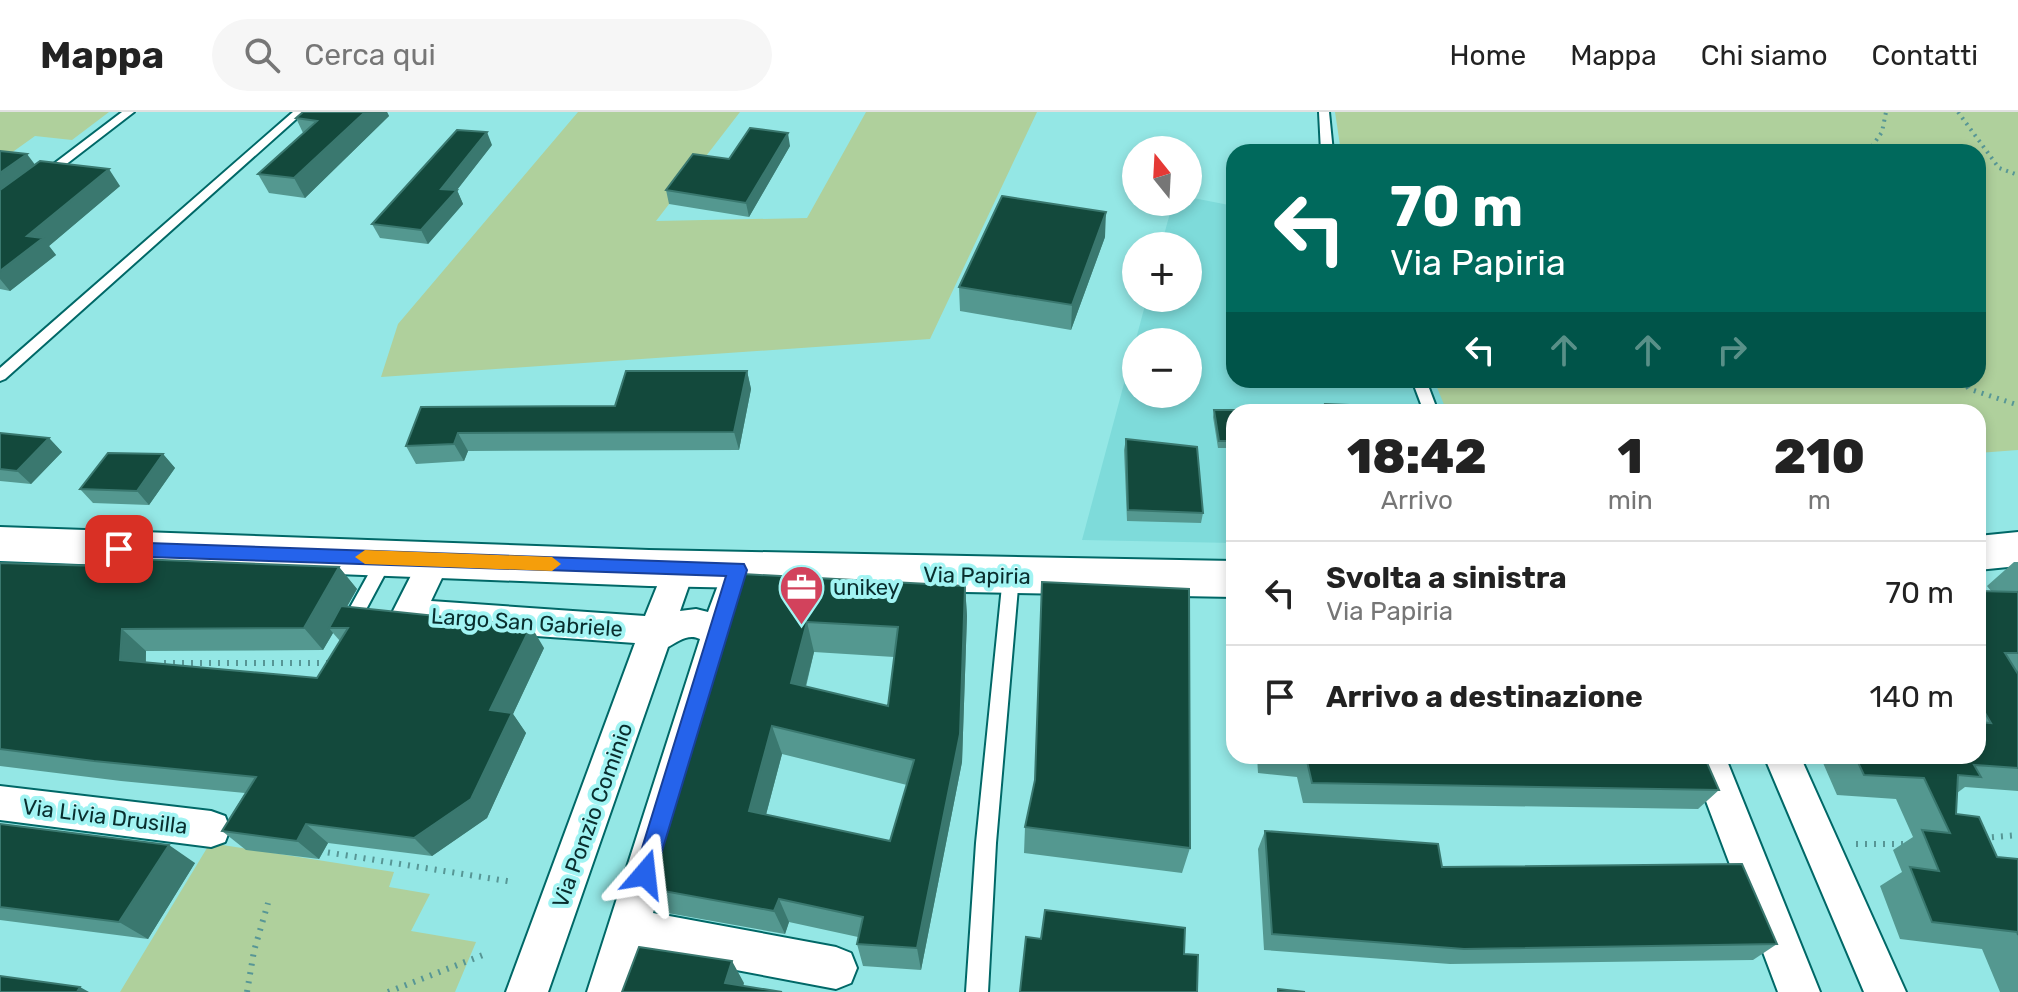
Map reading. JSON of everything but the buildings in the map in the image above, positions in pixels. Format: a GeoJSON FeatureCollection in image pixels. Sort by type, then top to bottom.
{"type":"FeatureCollection","features":[{"type":"Feature","properties":{"kind":"street","name":"Via Papiria"},"geometry":{"type":"LineString","coordinates":[[0,544],[738,570],[1226,579]]}},
{"type":"Feature","properties":{"kind":"street"},"geometry":{"type":"LineString","coordinates":[[1986,552],[2018,549]]}},
{"type":"Feature","properties":{"kind":"street","name":"Largo San Gabriele"},"geometry":{"type":"LineString","coordinates":[[435,559],[409,613],[657,634]]}},
{"type":"Feature","properties":{"kind":"street","name":"Via Ponzio Cominio"},"geometry":{"type":"LineString","coordinates":[[527,992],[679,568]]}},
{"type":"Feature","properties":{"kind":"street"},"geometry":{"type":"LineString","coordinates":[[608,992],[738,570]]}},
{"type":"Feature","properties":{"kind":"street"},"geometry":{"type":"LineString","coordinates":[[657,634],[678,625],[698,622],[710,626],[718,640]]}},
{"type":"Feature","properties":{"kind":"street"},"geometry":{"type":"LineString","coordinates":[[1710,764],[1799,992]]}},
{"type":"Feature","properties":{"kind":"street"},"geometry":{"type":"LineString","coordinates":[[1786,764],[1885,992]]}},
{"type":"Feature","properties":{"kind":"street","name":"Via Livia Drusilla"},"geometry":{"type":"LineString","coordinates":[[0,803],[211,829]]}},
{"type":"Feature","properties":{"kind":"street"},"geometry":{"type":"LineString","coordinates":[[628,929],[836,968]]}},
{"type":"Feature","properties":{"kind":"lane"},"geometry":{"type":"LineString","coordinates":[[35,183],[129,112]]}},
{"type":"Feature","properties":{"kind":"lane"},"geometry":{"type":"LineString","coordinates":[[0,376],[299,112]]}},
{"type":"Feature","properties":{"kind":"lane"},"geometry":{"type":"LineString","coordinates":[[1324,112],[1326,144]]}},
{"type":"Feature","properties":{"kind":"lane"},"geometry":{"type":"LineString","coordinates":[[328,663],[385,558]]}},
{"type":"Feature","properties":{"kind":"lane"},"geometry":{"type":"LineString","coordinates":[[977,992],[986,843],[1011,576]]}},
{"type":"Feature","properties":{"kind":"path"},"geometry":{"type":"LineString","coordinates":[[1874,144],[1882,132],[1886,112]]}},
{"type":"Feature","properties":{"kind":"path"},"geometry":{"type":"LineString","coordinates":[[1958,112],[1981,144]]}},
{"type":"Feature","properties":{"kind":"path"},"geometry":{"type":"LineString","coordinates":[[1986,150],[1999,168],[2018,175]]}},
{"type":"Feature","properties":{"kind":"path"},"geometry":{"type":"LineString","coordinates":[[1968,388],[2018,405]]}},
{"type":"Feature","properties":{"kind":"path"},"geometry":{"type":"LineString","coordinates":[[164,663],[328,663]]}},
{"type":"Feature","properties":{"kind":"path"},"geometry":{"type":"LineString","coordinates":[[1971,839],[2018,835]]}},
{"type":"Feature","properties":{"kind":"path"},"geometry":{"type":"LineString","coordinates":[[1823,845],[1907,844]]}},
{"type":"Feature","properties":{"kind":"path"},"geometry":{"type":"LineString","coordinates":[[309,849],[513,882]]}},
{"type":"Feature","properties":{"kind":"path"},"geometry":{"type":"LineString","coordinates":[[247,992],[254,951],[268,903]]}},
{"type":"Feature","properties":{"kind":"path"},"geometry":{"type":"LineString","coordinates":[[388,992],[483,955]]}},
{"type":"Feature","properties":{"kind":"shaded area"},"geometry":{"type":"Polygon","coordinates":[[[1202,200],[1226,204],[1226,388],[1439,388],[1445,404],[1226,404],[1226,543],[1082,540],[1122,391],[1122,408],[1202,408],[1202,328],[1139,328],[1143,312],[1202,312],[1202,232],[1165,232],[1169,216],[1202,216],[1202,200]]]}},
{"type":"Feature","properties":{"kind":"green space"},"geometry":{"type":"Polygon","coordinates":[[[0,112],[109,112],[72,140],[35,136],[0,161],[0,112]]]}},
{"type":"Feature","properties":{"kind":"green space"},"geometry":{"type":"Polygon","coordinates":[[[578,112],[740,112],[656,221],[807,218],[866,112],[1037,112],[930,339],[381,377],[398,324],[578,112]]]}},
{"type":"Feature","properties":{"kind":"green space"},"geometry":{"type":"Polygon","coordinates":[[[1335,112],[2018,112],[2018,450],[1986,452],[1986,404],[1444,404],[1437,388],[1986,388],[1986,144],[1340,144],[1335,112]]]}},
{"type":"Feature","properties":{"kind":"green space"},"geometry":{"type":"Polygon","coordinates":[[[210,843],[394,872],[389,887],[430,894],[411,931],[476,942],[455,992],[120,992],[210,843]]]}},
{"type":"Feature","properties":{"kind":"slow traffic"},"geometry":{"type":"LineString","coordinates":[[365,557],[552,564]]}},
{"type":"Feature","properties":{"kind":"place","name":"unikey"},"geometry":{"type":"Point","coordinates":[802,626]}},
{"type":"Feature","properties":{"kind":"route"},"geometry":{"type":"LineString","coordinates":[[119,549],[738,570],[645,874]]}}]}
